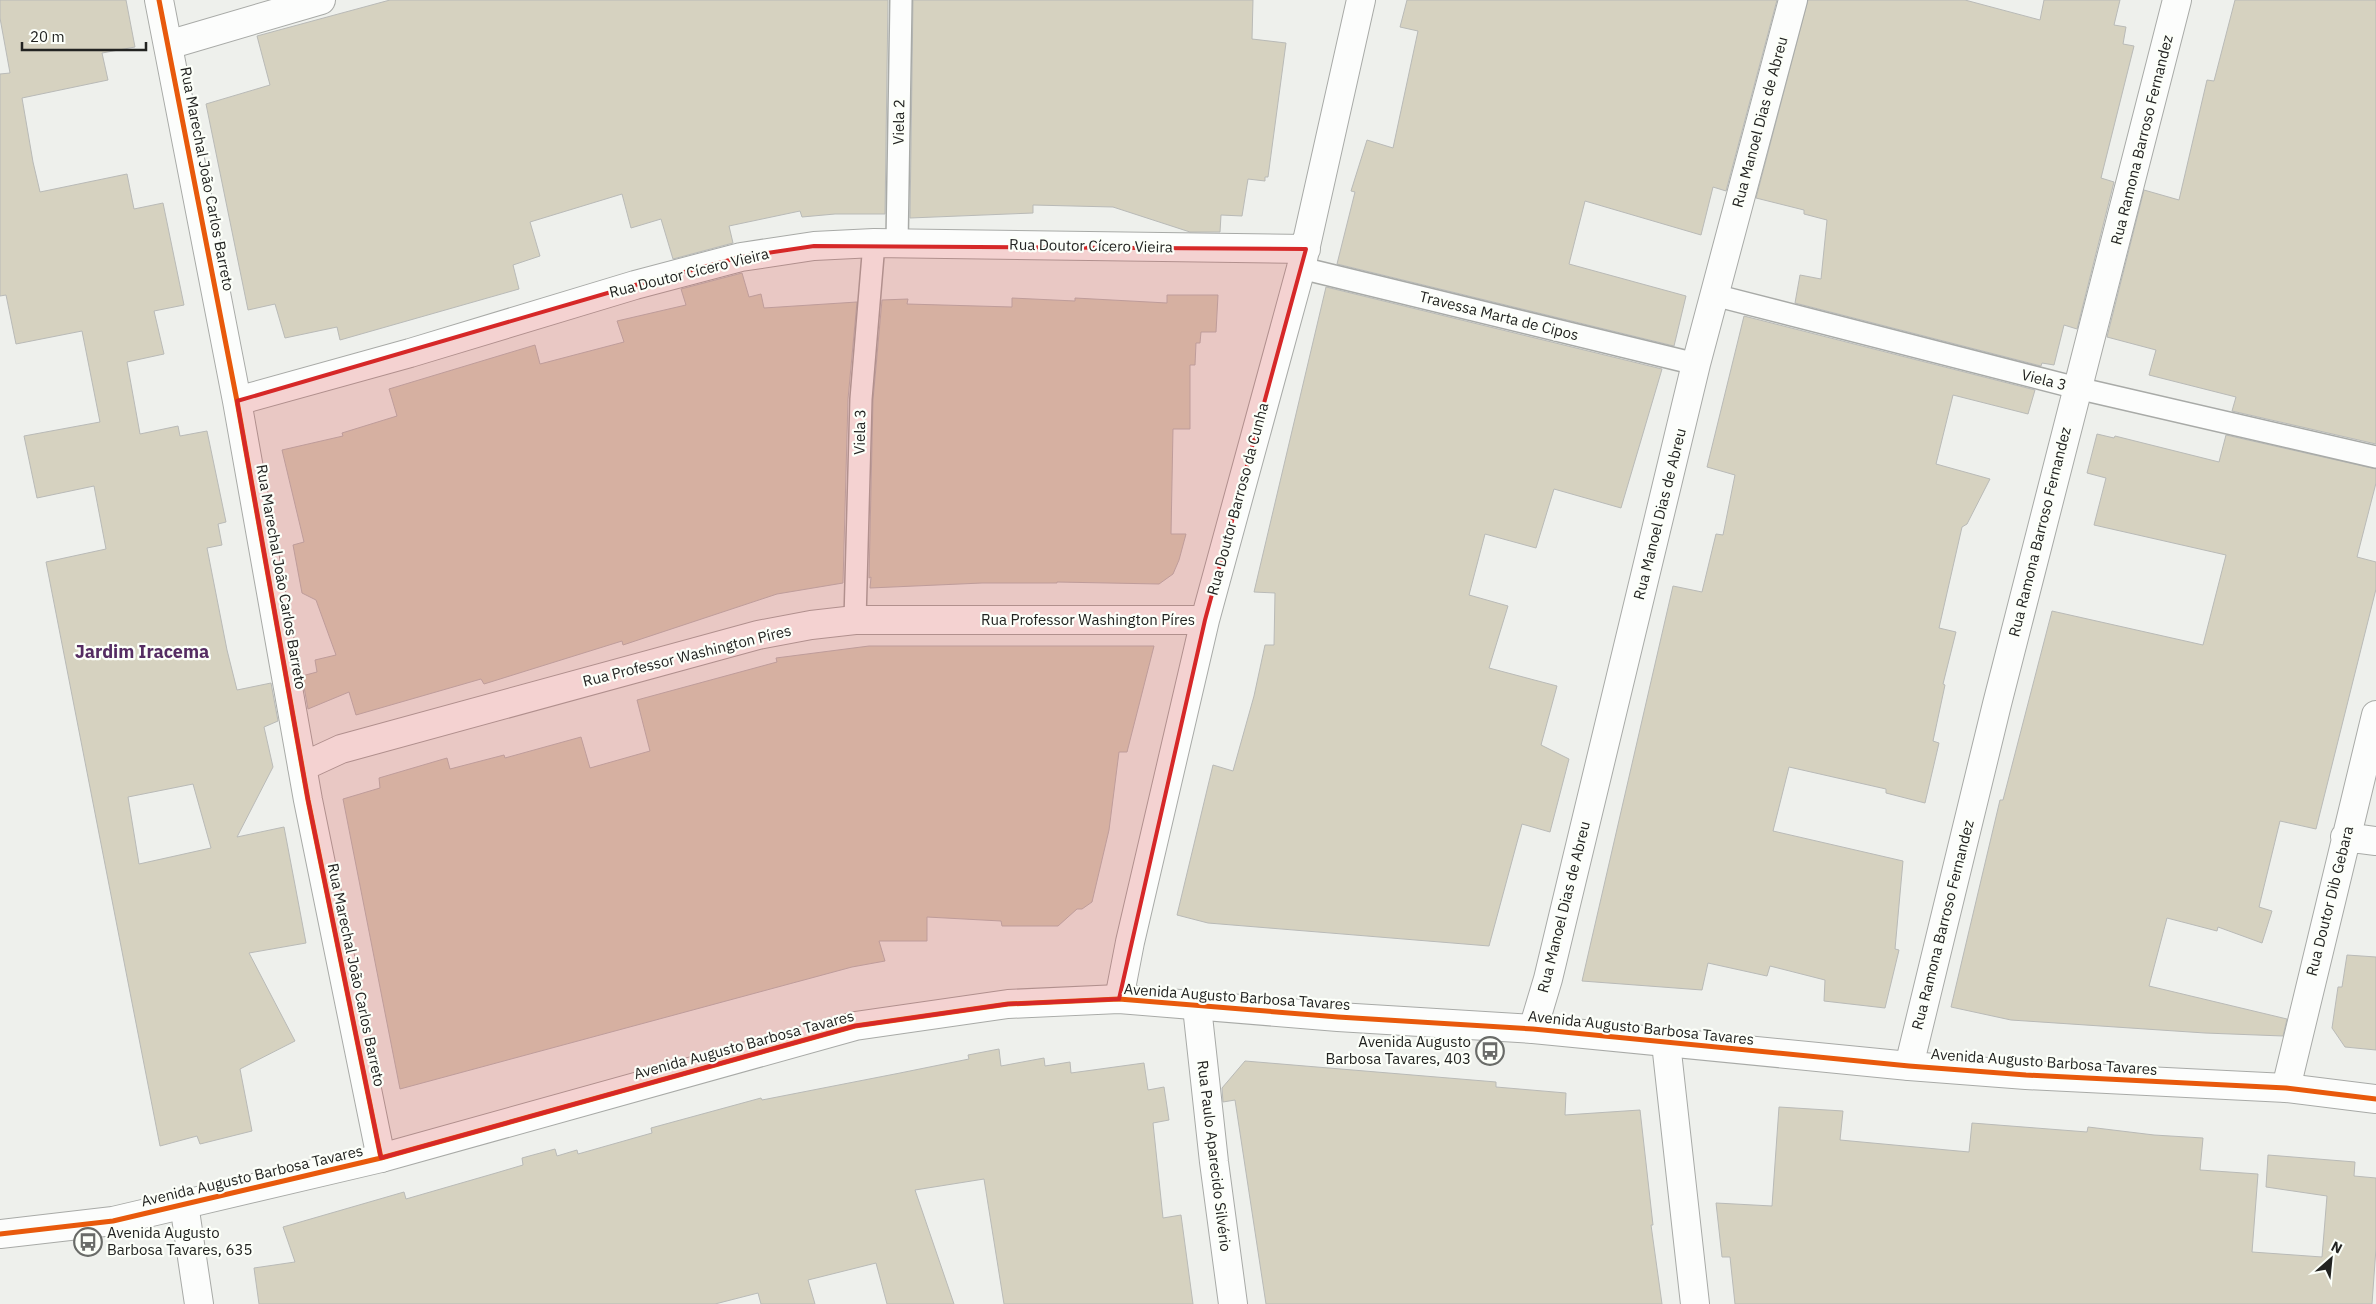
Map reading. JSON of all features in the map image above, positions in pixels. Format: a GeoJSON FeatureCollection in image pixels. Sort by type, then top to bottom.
{"type":"FeatureCollection","features":[{"type":"Feature","properties":{"kind":"street","name":"Rua Marechal João Carlos Barreto"},"geometry":{"type":"LineString","coordinates":[[159,0],[237,401],[302,767],[381,1158]]}},
{"type":"Feature","properties":{"kind":"street"},"geometry":{"type":"LineString","coordinates":[[168,45],[321,0]]}},
{"type":"Feature","properties":{"kind":"street","name":"Rua Doutor Barroso da Cunha"},"geometry":{"type":"LineString","coordinates":[[1119,1000],[1130,942],[1205,620],[1304,258],[1361,0]]}},
{"type":"Feature","properties":{"kind":"street","name":"Rua Manoel Dias de Abreu"},"geometry":{"type":"LineString","coordinates":[[1532,1029],[1550,969],[1696,364],[1793,0]]}},
{"type":"Feature","properties":{"kind":"street","name":"Rua Ramona Barroso Fernandez"},"geometry":{"type":"LineString","coordinates":[[1909,1066],[2077,388],[2177,0]]}},
{"type":"Feature","properties":{"kind":"street","name":"Rua Doutor Cícero Vieira"},"geometry":{"type":"LineString","coordinates":[[237,401],[410,353],[635,285],[741,257],[814,246],[885,243],[1304,258]]}},
{"type":"Feature","properties":{"kind":"street","name":"Rua Professor Washington Píres"},"geometry":{"type":"LineString","coordinates":[[302,767],[341,749],[749,637],[811,625],[855,620],[1205,620]]}},
{"type":"Feature","properties":{"kind":"street","name":"Rua Doutor Dib Gebara"},"geometry":{"type":"LineString","coordinates":[[2286,1088],[2345,837],[2376,715]]}},
{"type":"Feature","properties":{"kind":"street"},"geometry":{"type":"LineString","coordinates":[[2345,837],[2376,840]]}},
{"type":"Feature","properties":{"kind":"street","name":"Avenida Augusto Barbosa Tavares"},"geometry":{"type":"LineString","coordinates":[[0,1234],[113,1221],[381,1158],[855,1026],[1008,1004],[1119,1000],[1197,1007],[1532,1029],[1666,1044],[2026,1075],[2286,1088],[2376,1099]]}},
{"type":"Feature","properties":{"kind":"street","name":"Rua Paulo Aparecido Silvério"},"geometry":{"type":"LineString","coordinates":[[1197,1007],[1212,1143],[1234,1304]]}},
{"type":"Feature","properties":{"kind":"street"},"geometry":{"type":"LineString","coordinates":[[1666,1044],[1695,1304]]}},
{"type":"Feature","properties":{"kind":"street"},"geometry":{"type":"LineString","coordinates":[[184,1204],[199,1304]]}},
{"type":"Feature","properties":{"kind":"lane","name":"Viela 2"},"geometry":{"type":"LineString","coordinates":[[885,243],[901,0]]}},
{"type":"Feature","properties":{"kind":"lane","name":"Viela 3"},"geometry":{"type":"LineString","coordinates":[[855,620],[861,399],[885,243]]}},
{"type":"Feature","properties":{"kind":"lane","name":"Travessa Marta de Cipos"},"geometry":{"type":"LineString","coordinates":[[1304,258],[1696,364]]}},
{"type":"Feature","properties":{"kind":"lane","name":"Viela 3"},"geometry":{"type":"LineString","coordinates":[[1714,295],[2077,388],[2376,457]]}},
{"type":"Feature","properties":{"kind":"highlighted area"},"geometry":{"type":"Polygon","coordinates":[[[814,246],[1306,249],[1205,620],[1119,999],[1008,1004],[855,1026],[381,1158],[308,800],[237,401],[635,285],[741,257],[814,246]]]}},
{"type":"Feature","properties":{"kind":"building"},"geometry":{"type":"Polygon","coordinates":[[[0,0],[126,0],[135,47],[102,53],[108,80],[22,98],[33,162],[40,192],[127,174],[134,209],[163,203],[184,305],[154,311],[164,354],[127,362],[140,434],[178,426],[180,436],[207,431],[226,522],[218,524],[222,545],[207,548],[227,650],[237,690],[271,683],[278,721],[264,727],[273,767],[237,837],[284,827],[306,943],[249,953],[295,1041],[240,1069],[252,1131],[200,1144],[197,1136],[160,1146],[46,562],[106,549],[94,486],[37,498],[24,436],[100,422],[82,331],[16,344],[6,295],[0,296],[0,74],[10,73],[0,18],[0,0]],[[193,784],[128,797],[139,864],[211,848],[193,784]]]}},
{"type":"Feature","properties":{"kind":"building"},"geometry":{"type":"Polygon","coordinates":[[[390,0],[888,0],[885,214],[835,214],[802,217],[800,211],[729,226],[733,243],[673,259],[661,219],[631,228],[622,194],[530,222],[540,256],[513,265],[519,289],[340,340],[337,327],[285,338],[275,304],[248,310],[206,104],[270,85],[257,36],[390,0]]]}},
{"type":"Feature","properties":{"kind":"building"},"geometry":{"type":"Polygon","coordinates":[[[913,0],[1253,0],[1252,39],[1286,43],[1268,177],[1265,177],[1265,181],[1248,179],[1242,216],[1221,215],[1220,232],[1190,232],[1113,207],[1033,205],[1033,213],[910,218],[913,0]]]}},
{"type":"Feature","properties":{"kind":"building"},"geometry":{"type":"Polygon","coordinates":[[[1407,0],[1777,0],[1726,191],[1713,187],[1701,235],[1585,201],[1569,264],[1686,296],[1674,346],[1337,264],[1355,192],[1351,191],[1367,140],[1393,148],[1418,31],[1400,27],[1407,0]]]}},
{"type":"Feature","properties":{"kind":"building"},"geometry":{"type":"Polygon","coordinates":[[[1808,0],[1965,0],[2040,20],[2044,0],[2120,0],[2114,25],[2126,27],[2123,44],[2134,46],[2101,178],[2114,182],[2077,329],[2064,325],[2054,365],[2042,363],[2041,366],[1795,303],[1800,275],[1821,279],[1827,220],[1804,214],[1804,210],[1756,198],[1808,0]]]}},
{"type":"Feature","properties":{"kind":"building"},"geometry":{"type":"Polygon","coordinates":[[[2235,0],[2376,0],[2376,444],[2232,411],[2236,397],[2149,375],[2156,350],[2107,337],[2144,190],[2179,200],[2207,80],[2214,81],[2235,0]]]}},
{"type":"Feature","properties":{"kind":"building"},"geometry":{"type":"Polygon","coordinates":[[[742,273],[749,297],[761,294],[764,308],[857,302],[848,399],[843,583],[777,594],[623,645],[622,641],[484,684],[481,679],[356,715],[349,692],[308,709],[302,676],[317,672],[315,660],[336,655],[316,600],[302,593],[293,545],[304,542],[282,450],[343,436],[342,433],[397,416],[389,389],[535,345],[540,364],[624,342],[617,321],[686,305],[681,289],[742,273]]]}},
{"type":"Feature","properties":{"kind":"building"},"geometry":{"type":"Polygon","coordinates":[[[1326,287],[1662,369],[1621,508],[1554,489],[1536,548],[1485,534],[1469,595],[1508,606],[1489,668],[1557,686],[1541,745],[1569,759],[1550,832],[1522,824],[1489,946],[1208,923],[1177,915],[1213,765],[1233,771],[1254,696],[1265,645],[1274,645],[1275,593],[1254,592],[1326,287]]]}},
{"type":"Feature","properties":{"kind":"building"},"geometry":{"type":"Polygon","coordinates":[[[1167,295],[1218,295],[1216,332],[1201,332],[1200,343],[1196,343],[1195,365],[1190,365],[1190,429],[1173,429],[1171,534],[1186,534],[1173,574],[1159,584],[982,583],[870,588],[873,400],[882,300],[908,299],[907,304],[1012,307],[1012,298],[1075,301],[1075,298],[1167,303],[1167,295]]]}},
{"type":"Feature","properties":{"kind":"building"},"geometry":{"type":"Polygon","coordinates":[[[1744,316],[2035,390],[2028,414],[1953,395],[1936,464],[1990,479],[1967,524],[1962,527],[1939,628],[1956,632],[1943,684],[1945,685],[1933,741],[1939,743],[1925,803],[1886,793],[1886,789],[1789,767],[1773,831],[1903,861],[1895,949],[1899,950],[1885,1008],[1824,1001],[1825,980],[1770,966],[1767,976],[1708,963],[1702,990],[1582,981],[1673,586],[1702,592],[1716,534],[1723,535],[1735,475],[1707,467],[1744,316]]]}},
{"type":"Feature","properties":{"kind":"building"},"geometry":{"type":"Polygon","coordinates":[[[2097,434],[2114,438],[2115,436],[2219,462],[2226,435],[2376,469],[2376,483],[2357,557],[2376,562],[2376,589],[2316,829],[2280,821],[2259,907],[2272,911],[2262,943],[2218,927],[2217,931],[2167,918],[2149,986],[2287,1019],[2283,1036],[2205,1033],[2011,1020],[1951,1007],[2000,800],[2003,800],[2052,611],[2203,645],[2226,555],[2094,525],[2106,478],[2087,473],[2097,434]]]}},
{"type":"Feature","properties":{"kind":"building"},"geometry":{"type":"Polygon","coordinates":[[[869,646],[1154,646],[1127,752],[1119,752],[1109,830],[1092,902],[1082,909],[1077,909],[1058,926],[1002,926],[1001,921],[927,917],[927,941],[879,941],[885,961],[852,967],[400,1089],[343,799],[380,788],[379,778],[447,758],[450,769],[504,755],[505,758],[581,737],[590,768],[650,751],[637,700],[777,662],[776,658],[869,646]]]}},
{"type":"Feature","properties":{"kind":"building"},"geometry":{"type":"Polygon","coordinates":[[[2347,955],[2376,957],[2376,1050],[2345,1047],[2332,1028],[2338,987],[2342,987],[2347,955]]]}},
{"type":"Feature","properties":{"kind":"building"},"geometry":{"type":"Polygon","coordinates":[[[999,1049],[1001,1066],[1044,1058],[1045,1066],[1070,1062],[1071,1073],[1144,1063],[1148,1090],[1164,1087],[1169,1120],[1153,1123],[1163,1218],[1181,1215],[1193,1304],[1004,1304],[984,1179],[915,1190],[954,1304],[887,1304],[876,1263],[808,1280],[815,1304],[761,1304],[758,1293],[715,1304],[259,1304],[254,1268],[295,1262],[283,1227],[404,1192],[406,1199],[523,1165],[522,1158],[555,1149],[557,1156],[577,1150],[578,1154],[652,1133],[651,1128],[761,1098],[762,1100],[969,1059],[968,1055],[999,1049]]]}},
{"type":"Feature","properties":{"kind":"building"},"geometry":{"type":"Polygon","coordinates":[[[1245,1061],[1496,1082],[1496,1087],[1566,1093],[1565,1115],[1640,1110],[1653,1225],[1651,1225],[1662,1304],[1266,1304],[1235,1100],[1223,1102],[1222,1088],[1245,1061]]]}},
{"type":"Feature","properties":{"kind":"building"},"geometry":{"type":"Polygon","coordinates":[[[1779,1107],[1843,1111],[1840,1140],[1969,1152],[1972,1123],[2087,1132],[2088,1127],[2154,1135],[2203,1138],[2200,1170],[2258,1174],[2252,1252],[2322,1257],[2327,1196],[2266,1187],[2268,1155],[2355,1162],[2354,1176],[2376,1178],[2376,1248],[2372,1304],[1735,1304],[1730,1257],[1722,1257],[1716,1203],[1772,1206],[1779,1107]]]}},
{"type":"Feature","properties":{"kind":"cycle path"},"geometry":{"type":"LineString","coordinates":[[159,0],[237,401],[308,800],[381,1158]]}},
{"type":"Feature","properties":{"kind":"cycle path"},"geometry":{"type":"LineString","coordinates":[[0,1234],[113,1221],[381,1158],[855,1026],[1008,1004],[1119,999],[1338,1017],[1533,1029],[1909,1066],[2026,1075],[2286,1088],[2376,1099]]}},
{"type":"Feature","properties":{"kind":"place","name":"Avenida Augusto Barbosa Tavares, 403"},"geometry":{"type":"Point","coordinates":[1490,1051]}},
{"type":"Feature","properties":{"kind":"place","name":"Avenida Augusto Barbosa Tavares, 635"},"geometry":{"type":"Point","coordinates":[88,1242]}},
{"type":"Feature","properties":{"kind":"district","name":"Jardim Iracema"},"geometry":{"type":"Point","coordinates":[142,652]}}]}
